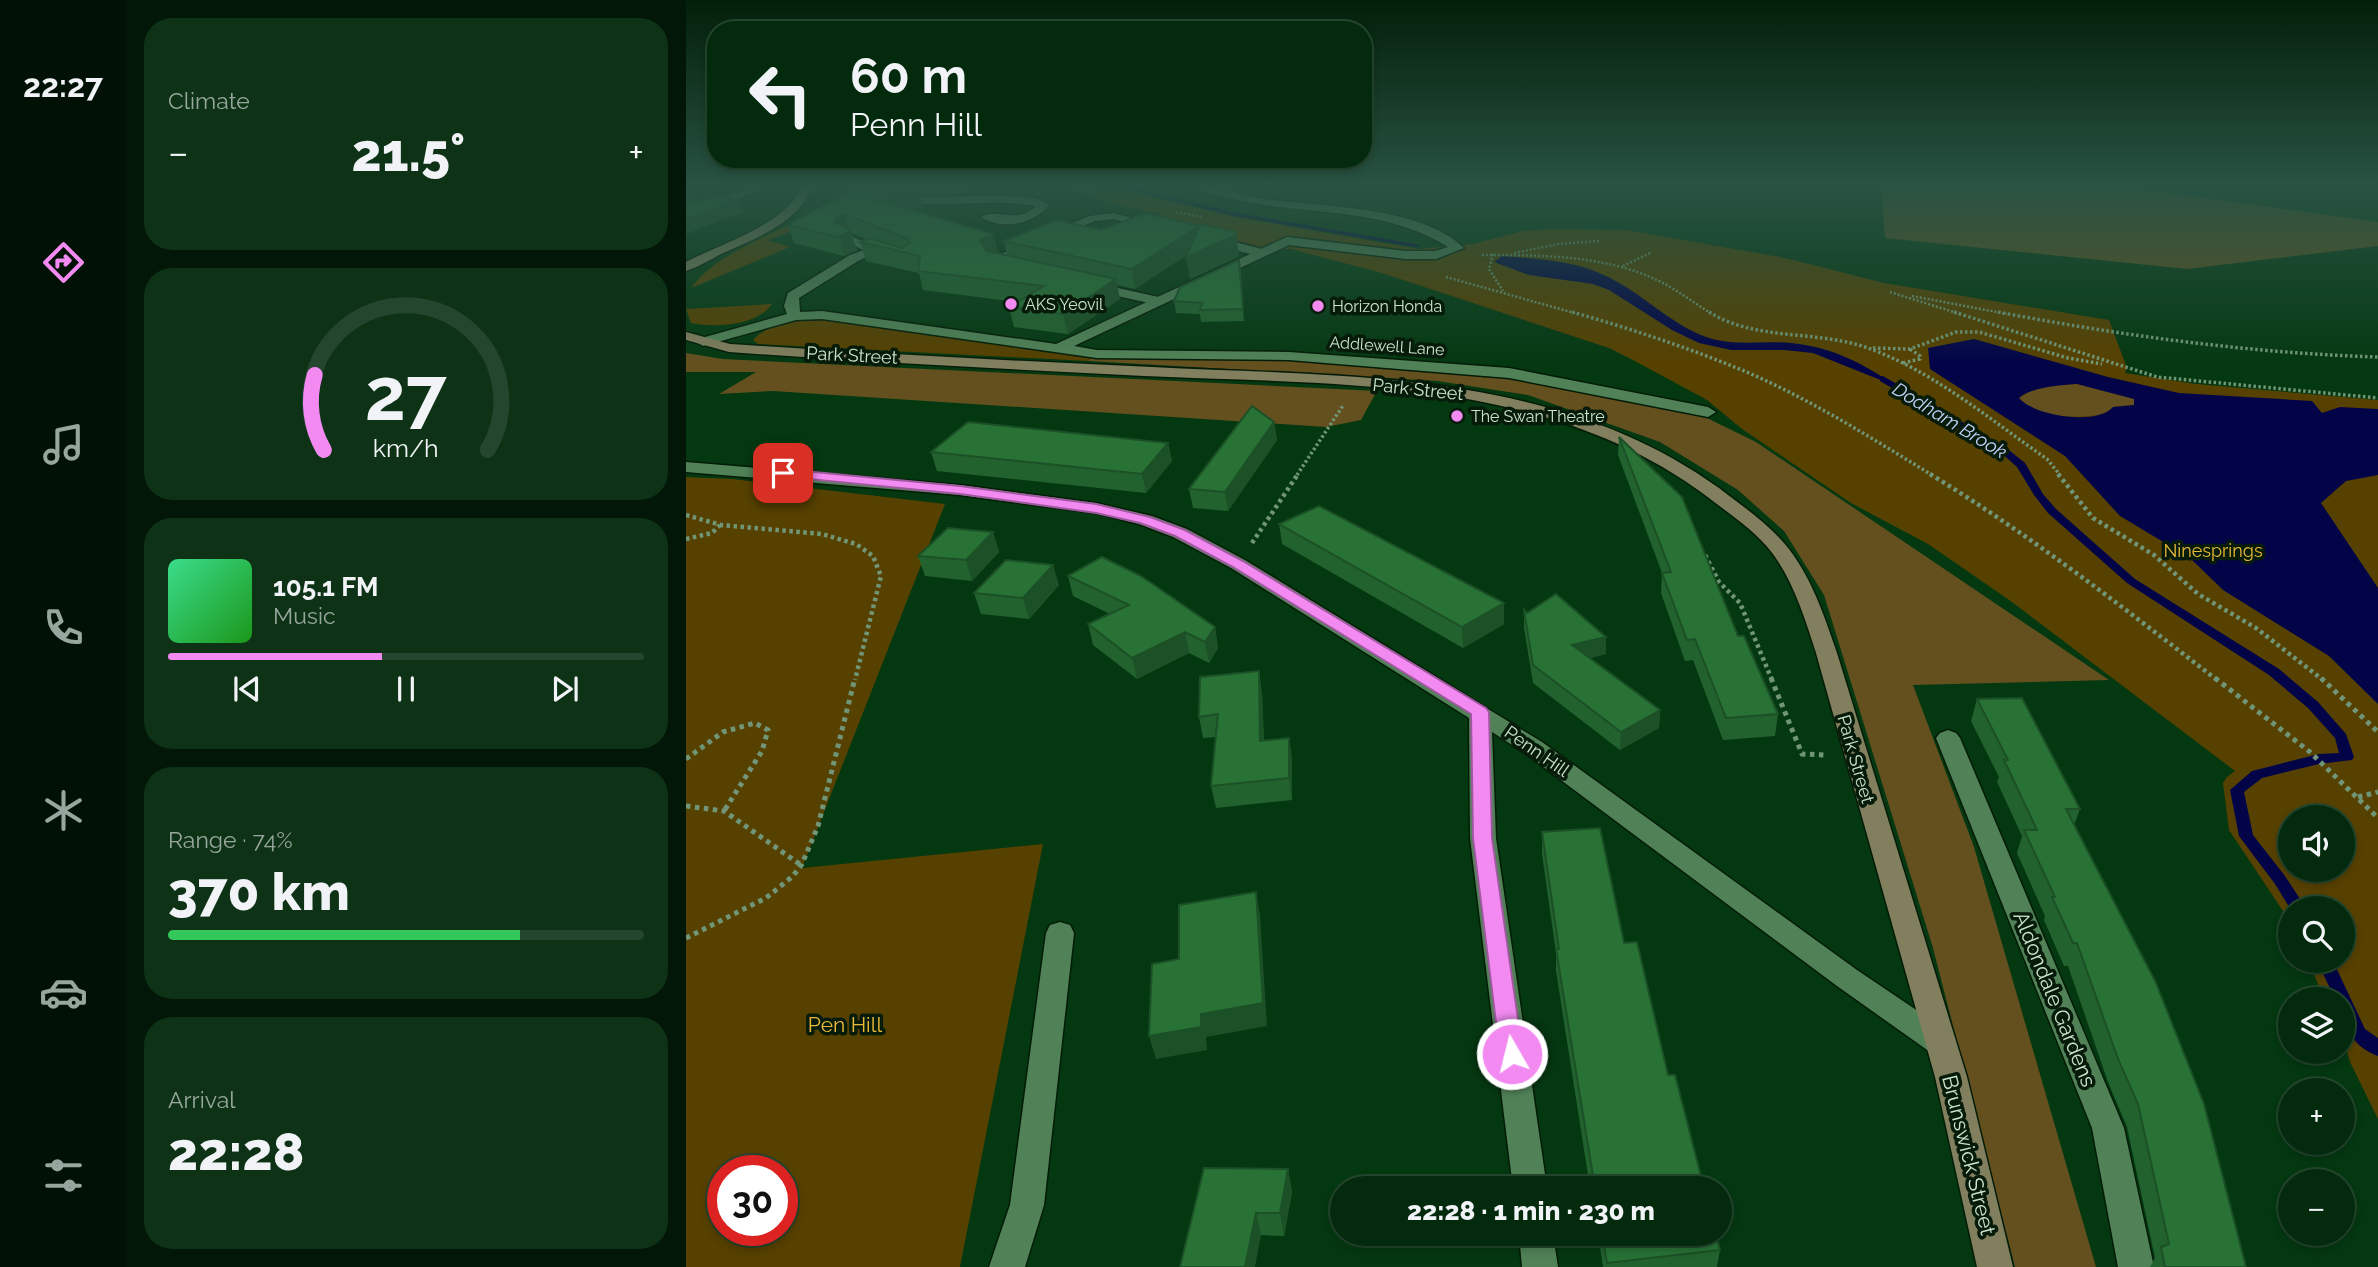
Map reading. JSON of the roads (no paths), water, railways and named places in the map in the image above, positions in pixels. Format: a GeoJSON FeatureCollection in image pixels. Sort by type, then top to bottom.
{"type":"FeatureCollection","features":[{"type":"Feature","properties":{"kind":"street"},"geometry":{"type":"LineString","coordinates":[[686,267],[729,245]]}},
{"type":"Feature","properties":{"kind":"street"},"geometry":{"type":"LineString","coordinates":[[795,316],[791,306],[793,296],[854,258],[881,252],[864,245]]}},
{"type":"Feature","properties":{"kind":"street"},"geometry":{"type":"LineString","coordinates":[[1023,271],[996,265],[993,260],[1028,245]]}},
{"type":"Feature","properties":{"kind":"street"},"geometry":{"type":"LineString","coordinates":[[1231,245],[1262,253]]}},
{"type":"Feature","properties":{"kind":"street"},"geometry":{"type":"LineString","coordinates":[[1059,348],[1278,245]]}},
{"type":"Feature","properties":{"kind":"street"},"geometry":{"type":"LineString","coordinates":[[1328,245],[1436,256],[1458,248],[1454,245]]}},
{"type":"Feature","properties":{"kind":"street"},"geometry":{"type":"LineString","coordinates":[[1077,283],[1158,300]]}},
{"type":"Feature","properties":{"kind":"street","name":"Addlewell Lane"},"geometry":{"type":"LineString","coordinates":[[703,342],[795,316],[822,314],[1097,354],[1289,356],[1510,373],[1708,412]]}},
{"type":"Feature","properties":{"kind":"street","name":"Park Street"},"geometry":{"type":"LineString","coordinates":[[686,336],[729,348],[1432,389],[1516,403],[1601,428],[1646,447],[1715,490],[1778,548],[1794,572],[1825,651],[1941,1044]]}},
{"type":"Feature","properties":{"kind":"street","name":"Penn Hill"},"geometry":{"type":"LineString","coordinates":[[686,467],[960,490],[1096,508],[1180,533],[1238,564],[1534,748],[1941,1044]]}},
{"type":"Feature","properties":{"kind":"street"},"geometry":{"type":"LineString","coordinates":[[1480,712],[1483,838],[1528,1176]]}},
{"type":"Feature","properties":{"kind":"street","name":"Aldondale Gardens"},"geometry":{"type":"LineString","coordinates":[[1948,738],[2108,1128],[2136,1267]]}},
{"type":"Feature","properties":{"kind":"street"},"geometry":{"type":"LineString","coordinates":[[1007,1267],[1027,1205],[1060,933]]}},
{"type":"Feature","properties":{"kind":"street","name":"Brunswick Street"},"geometry":{"type":"LineString","coordinates":[[1941,1044],[1995,1267]]}},
{"type":"Feature","properties":{"kind":"street"},"geometry":{"type":"LineString","coordinates":[[1537,1246],[1540,1267]]}},
{"type":"Feature","properties":{"kind":"waterway","name":"Dodham Brook"},"geometry":{"type":"LineString","coordinates":[[1883,379],[2002,449],[2021,465],[2052,511],[2131,581],[2274,672],[2313,705],[2341,737],[2347,757],[2319,759],[2257,774],[2237,790],[2246,836],[2290,896]]}},
{"type":"Feature","properties":{"kind":"waterway","name":"Dodham Brook"},"geometry":{"type":"LineString","coordinates":[[2331,973],[2337,987]]}},
{"type":"Feature","properties":{"kind":"waterway","name":"Dodham Brook"},"geometry":{"type":"LineString","coordinates":[[2355,1026],[2359,1034],[2378,1048]]}},
{"type":"Feature","properties":{"kind":"place","name":"AKS Yeovil"},"geometry":{"type":"Point","coordinates":[1011,304]}},
{"type":"Feature","properties":{"kind":"place","name":"Horizon Honda"},"geometry":{"type":"Point","coordinates":[1318,306]}},
{"type":"Feature","properties":{"kind":"place","name":"The Swan Theatre"},"geometry":{"type":"Point","coordinates":[1457,416]}},
{"type":"Feature","properties":{"kind":"park label","name":"Ninesprings"},"geometry":{"type":"Point","coordinates":[2213,550]}},
{"type":"Feature","properties":{"kind":"park label","name":"Pen Hill"},"geometry":{"type":"Point","coordinates":[845,1024]}}]}
